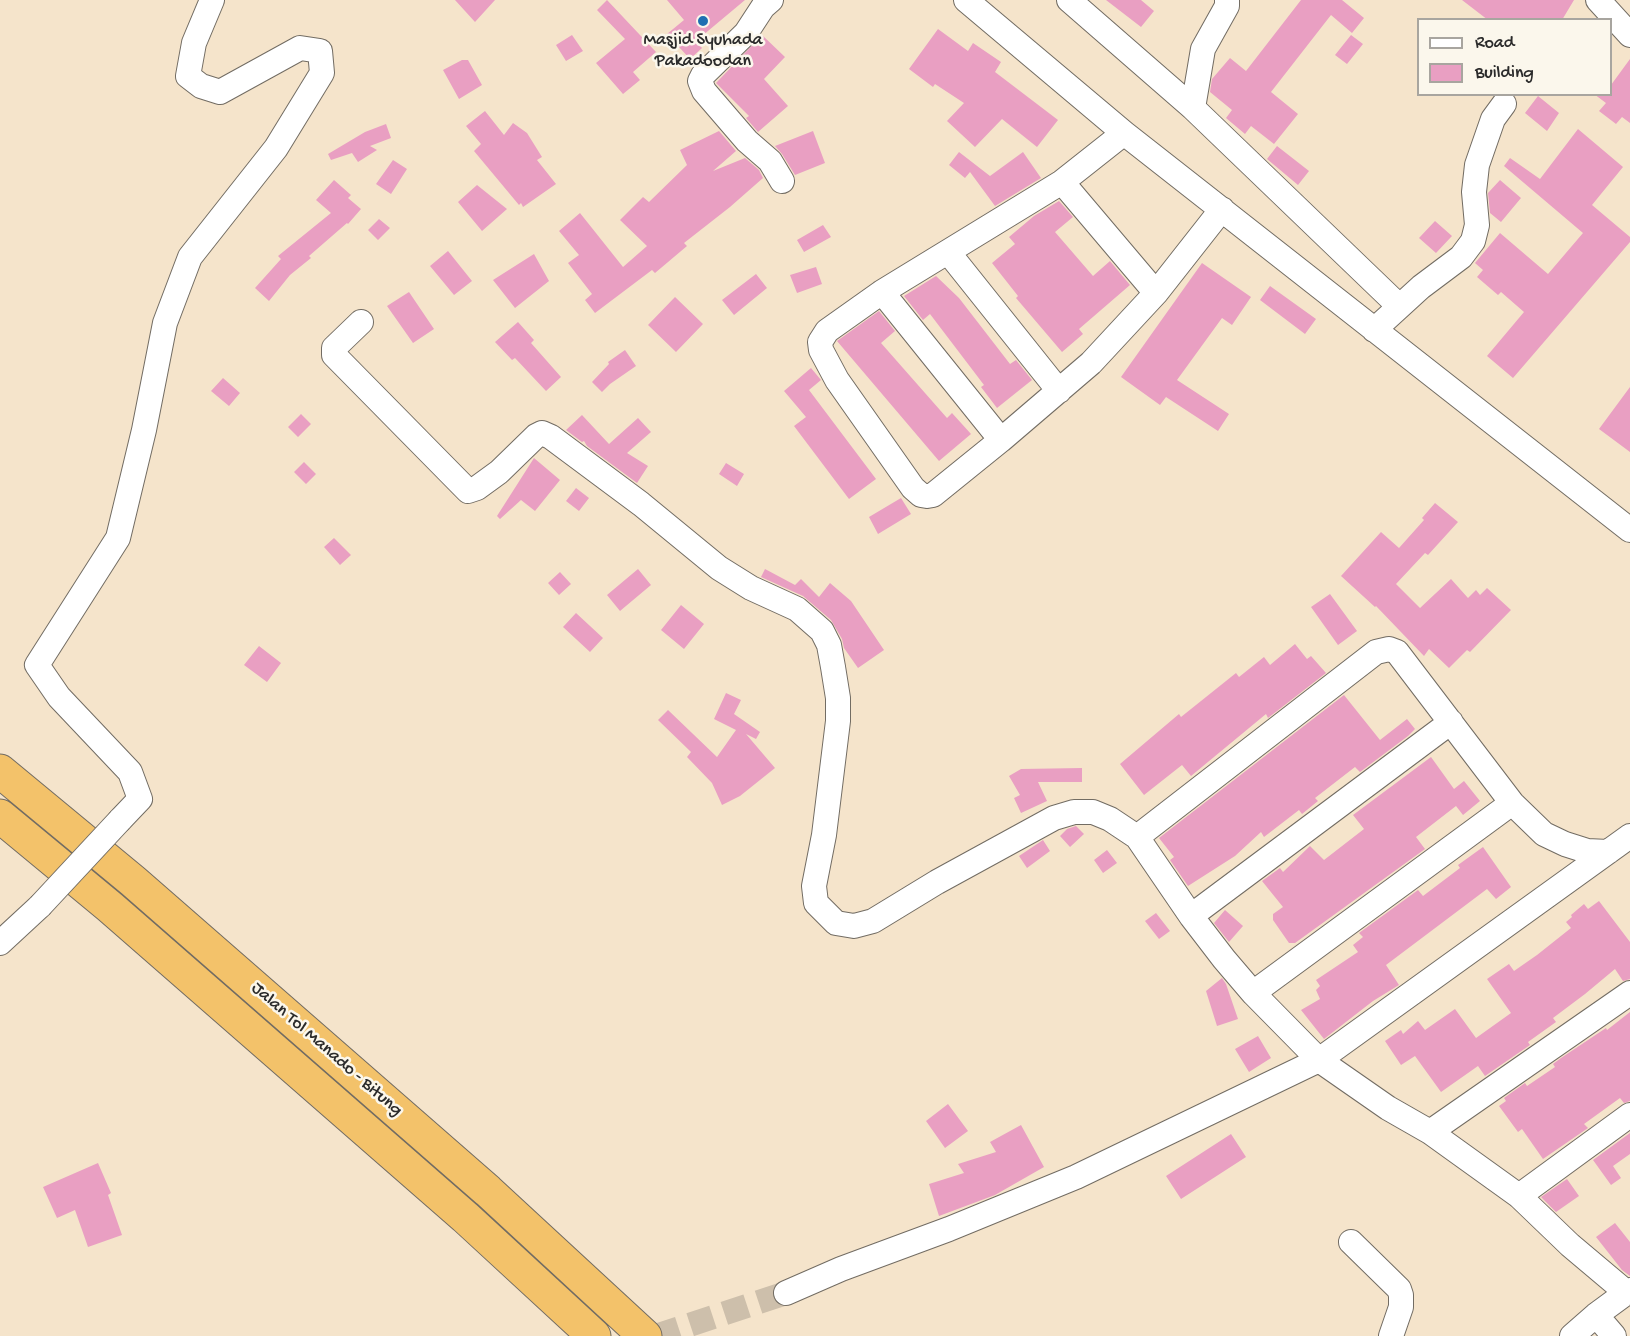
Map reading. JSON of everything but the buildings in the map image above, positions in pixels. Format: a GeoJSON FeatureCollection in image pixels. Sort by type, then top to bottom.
{"type":"FeatureCollection","features":[{"type":"Feature","properties":{"kind":"highway","name":"Jalan Tol Manado - Bitung"},"geometry":{"type":"LineString","coordinates":[[0,771],[133,881],[479,1184],[645,1336]]}},
{"type":"Feature","properties":{"kind":"highway","name":"Jalan Tol Manado - Bitung"},"geometry":{"type":"LineString","coordinates":[[0,816],[110,907],[465,1217],[594,1336]]}},
{"type":"Feature","properties":{"kind":"street"},"geometry":{"type":"LineString","coordinates":[[0,943],[39,906],[140,799],[130,772],[59,697],[38,665],[118,538],[144,430],[165,323],[190,257],[276,148],[322,74],[320,51],[300,48],[220,92],[201,86],[188,76],[194,43],[212,0]]}},
{"type":"Feature","properties":{"kind":"street"},"geometry":{"type":"LineString","coordinates":[[771,0],[763,7],[746,33],[703,75],[700,81],[704,91],[747,141],[770,161],[782,181]]}},
{"type":"Feature","properties":{"kind":"street"},"geometry":{"type":"LineString","coordinates":[[966,0],[1124,133],[1630,530]]}},
{"type":"Feature","properties":{"kind":"street"},"geometry":{"type":"LineString","coordinates":[[1069,0],[1193,108],[1399,306]]}},
{"type":"Feature","properties":{"kind":"street"},"geometry":{"type":"LineString","coordinates":[[1193,108],[1203,49],[1227,6],[1227,0]]}},
{"type":"Feature","properties":{"kind":"street"},"geometry":{"type":"LineString","coordinates":[[1598,0],[1630,35]]}},
{"type":"Feature","properties":{"kind":"street"},"geometry":{"type":"LineString","coordinates":[[1374,330],[1399,306],[1461,257],[1473,241],[1477,225],[1474,192],[1477,165],[1493,118],[1504,104]]}},
{"type":"Feature","properties":{"kind":"street"},"geometry":{"type":"LineString","coordinates":[[1124,133],[1062,182],[882,292],[827,331],[820,342],[821,350],[854,406],[913,488],[921,495],[933,495],[963,468],[1001,441],[1091,363],[1156,293],[1222,209]]}},
{"type":"Feature","properties":{"kind":"street"},"geometry":{"type":"LineString","coordinates":[[1062,182],[1156,293]]}},
{"type":"Feature","properties":{"kind":"street"},"geometry":{"type":"LineString","coordinates":[[948,252],[1059,392]]}},
{"type":"Feature","properties":{"kind":"street"},"geometry":{"type":"LineString","coordinates":[[882,292],[1001,441]]}},
{"type":"Feature","properties":{"kind":"street"},"geometry":{"type":"LineString","coordinates":[[361,322],[334,348],[334,355],[468,491],[477,488],[499,472],[536,436],[542,433],[551,437],[641,504],[719,568],[751,588],[797,609],[822,631],[829,645],[833,667],[838,698],[838,721],[824,835],[814,886],[816,903],[836,923],[854,926],[873,921],[1054,818],[1074,812],[1093,812],[1110,819],[1137,837],[1191,916],[1253,993],[1318,1060],[1388,1108],[1430,1132],[1519,1196],[1570,1245],[1628,1291],[1572,1336]]}},
{"type":"Feature","properties":{"kind":"street"},"geometry":{"type":"LineString","coordinates":[[1137,837],[1376,652],[1389,649],[1397,652],[1512,803],[1544,834],[1587,851],[1608,852]]}},
{"type":"Feature","properties":{"kind":"street"},"geometry":{"type":"LineString","coordinates":[[1191,916],[1451,722]]}},
{"type":"Feature","properties":{"kind":"street"},"geometry":{"type":"LineString","coordinates":[[1253,993],[1512,803]]}},
{"type":"Feature","properties":{"kind":"street"},"geometry":{"type":"LineString","coordinates":[[786,1293],[841,1269],[949,1229],[1076,1177],[1318,1060],[1630,836]]}},
{"type":"Feature","properties":{"kind":"street"},"geometry":{"type":"LineString","coordinates":[[1430,1132],[1630,993]]}},
{"type":"Feature","properties":{"kind":"street"},"geometry":{"type":"LineString","coordinates":[[1519,1196],[1630,1115]]}},
{"type":"Feature","properties":{"kind":"street"},"geometry":{"type":"LineString","coordinates":[[1351,1242],[1399,1289],[1401,1307],[1391,1336]]}},
{"type":"Feature","properties":{"kind":"street"},"geometry":{"type":"LineString","coordinates":[[1596,1315],[1614,1336]]}},
{"type":"Feature","properties":{"kind":"tunnel"},"geometry":{"type":"LineString","coordinates":[[656,1336],[786,1293]]}},
{"type":"Feature","properties":{"kind":"place","name":"Masjid Syuhada Pakadoodan"},"geometry":{"type":"Point","coordinates":[703,21]}}]}
